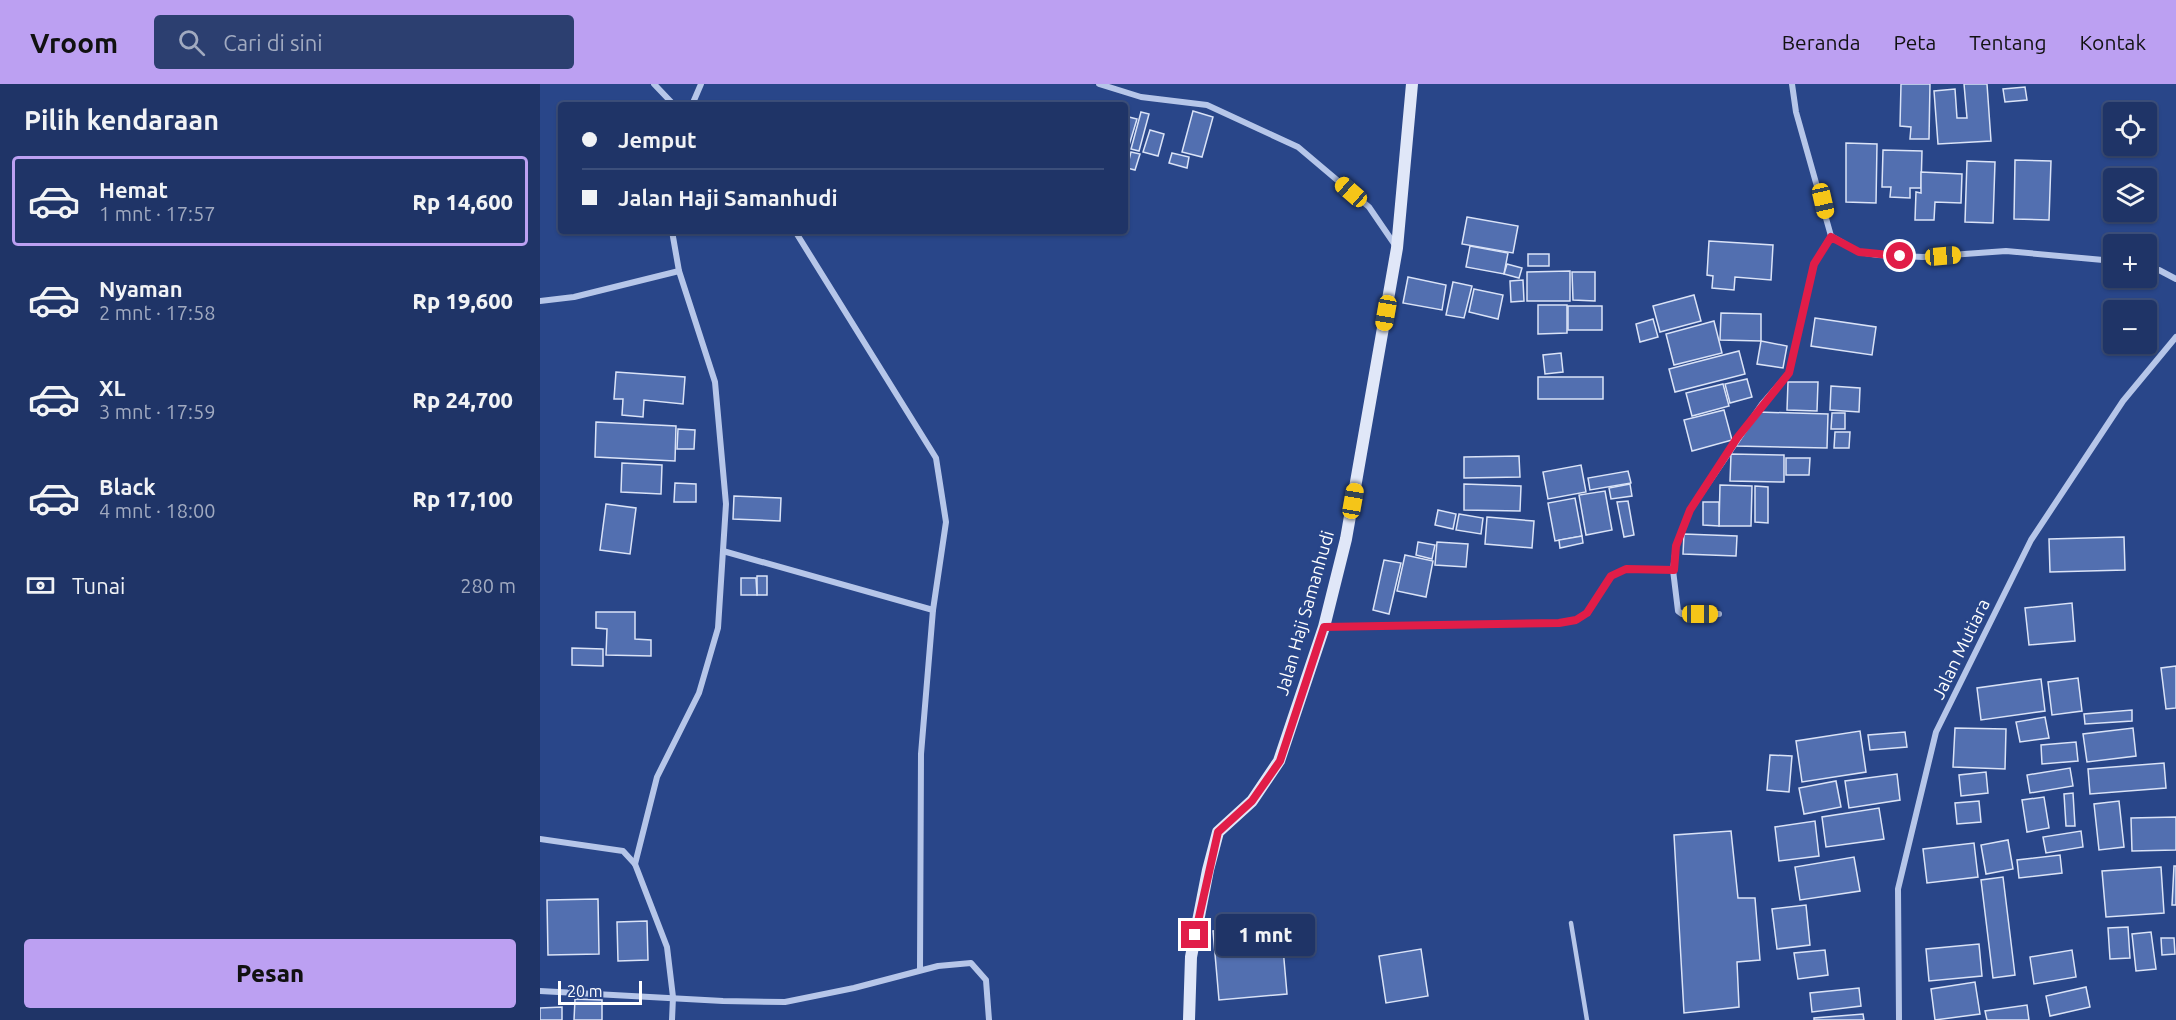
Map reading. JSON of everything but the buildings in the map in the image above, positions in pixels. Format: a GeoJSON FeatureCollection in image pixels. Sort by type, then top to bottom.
{"type":"FeatureCollection","features":[{"type":"Feature","properties":{"kind":"street"},"geometry":{"type":"LineString","coordinates":[[654,84],[671,102]]}},
{"type":"Feature","properties":{"kind":"street"},"geometry":{"type":"LineString","coordinates":[[693,102],[701,84]]}},
{"type":"Feature","properties":{"kind":"street"},"geometry":{"type":"LineString","coordinates":[[1099,84],[1141,97],[1207,105],[1298,147],[1369,207],[1397,248]]}},
{"type":"Feature","properties":{"kind":"street","name":"Jalan Haji Samanhudi"},"geometry":{"type":"LineString","coordinates":[[1189,1020],[1191,957],[1218,832],[1252,801],[1280,761],[1324,627],[1346,539],[1397,248],[1412,84]]}},
{"type":"Feature","properties":{"kind":"street"},"geometry":{"type":"LineString","coordinates":[[1792,84],[1796,112],[1831,237],[1859,252],[1878,255],[1923,258],[2006,251],[2103,260]]}},
{"type":"Feature","properties":{"kind":"street"},"geometry":{"type":"LineString","coordinates":[[635,864],[657,777],[699,693],[718,628],[726,504],[715,382],[679,272],[673,234]]}},
{"type":"Feature","properties":{"kind":"street"},"geometry":{"type":"LineString","coordinates":[[797,234],[936,458],[946,522],[933,610],[921,754],[920,970]]}},
{"type":"Feature","properties":{"kind":"street"},"geometry":{"type":"LineString","coordinates":[[1719,614],[1680,613],[1674,570],[1676,546],[1690,510],[1737,438],[1789,373],[1814,264],[1831,237]]}},
{"type":"Feature","properties":{"kind":"street"},"geometry":{"type":"LineString","coordinates":[[2157,270],[2176,279]]}},
{"type":"Feature","properties":{"kind":"street"},"geometry":{"type":"LineString","coordinates":[[540,301],[574,297],[679,272]]}},
{"type":"Feature","properties":{"kind":"street","name":"Jalan Mutiara"},"geometry":{"type":"LineString","coordinates":[[1899,1020],[1898,889],[1936,732],[2031,540],[2123,401],[2176,337]]}},
{"type":"Feature","properties":{"kind":"street"},"geometry":{"type":"LineString","coordinates":[[723,551],[933,610]]}},
{"type":"Feature","properties":{"kind":"street"},"geometry":{"type":"LineString","coordinates":[[1324,627],[1559,623],[1576,620],[1587,613],[1611,576],[1626,569],[1674,570]]}},
{"type":"Feature","properties":{"kind":"street"},"geometry":{"type":"LineString","coordinates":[[540,839],[623,851],[635,864],[667,947],[673,997],[672,1020]]}},
{"type":"Feature","properties":{"kind":"street"},"geometry":{"type":"LineString","coordinates":[[540,991],[673,997],[723,1002],[784,1002],[854,988],[920,970],[955,963],[971,963],[986,980],[989,1020]]}},
{"type":"Feature","properties":{"kind":"lane"},"geometry":{"type":"LineString","coordinates":[[1571,924],[1587,1020]]}},
{"type":"Feature","properties":{"kind":"route"},"geometry":{"type":"LineString","coordinates":[[1195,935],[1218,832],[1252,801],[1280,761],[1324,627],[1559,623],[1576,620],[1587,613],[1611,576],[1626,569],[1674,570],[1676,546],[1690,510],[1737,438],[1789,373],[1814,264],[1831,237],[1859,252],[1900,256]]}}]}
